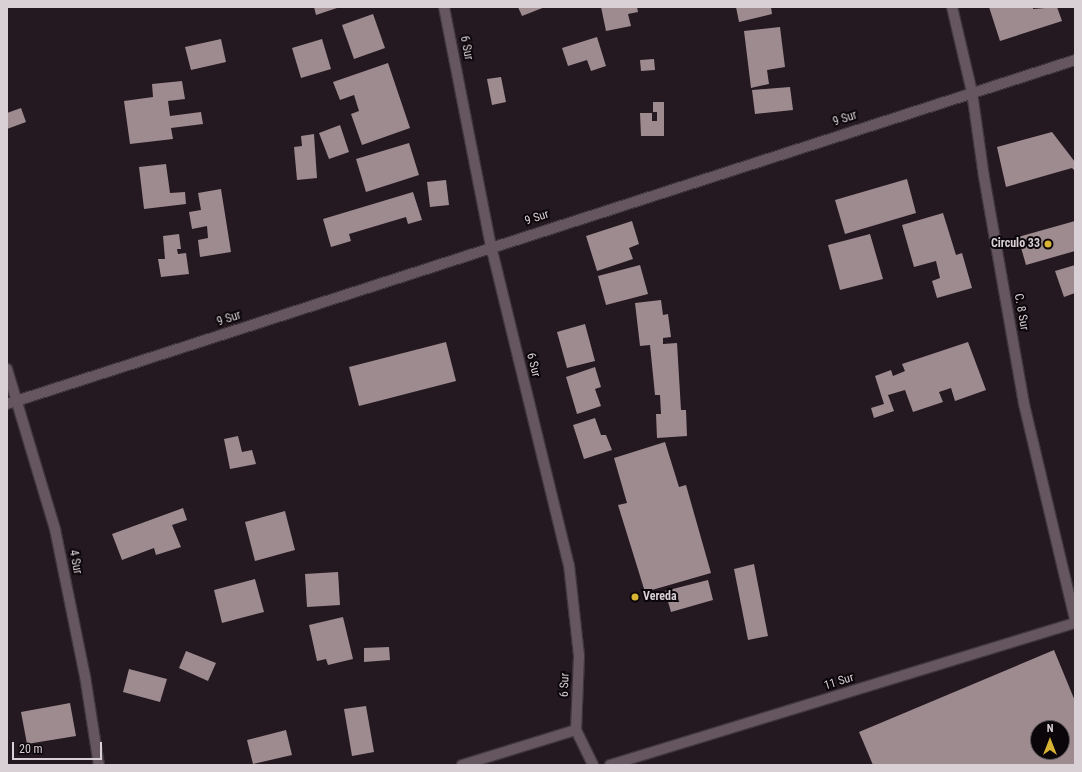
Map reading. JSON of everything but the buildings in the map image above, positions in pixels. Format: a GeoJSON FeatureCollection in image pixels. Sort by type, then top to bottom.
{"type":"FeatureCollection","features":[{"type":"Feature","properties":{"kind":"street","name":"6 Sur"},"geometry":{"type":"LineString","coordinates":[[444,7],[491,246],[569,565],[579,656],[576,730]]}},
{"type":"Feature","properties":{"kind":"street","name":"C. 8 Sur"},"geometry":{"type":"LineString","coordinates":[[952,7],[972,92],[984,177],[1024,404],[1075,622]]}},
{"type":"Feature","properties":{"kind":"street","name":"9 Sur"},"geometry":{"type":"LineString","coordinates":[[11,403],[491,246],[1075,60]]}},
{"type":"Feature","properties":{"kind":"street","name":"4 Sur"},"geometry":{"type":"LineString","coordinates":[[7,369],[11,403],[55,528],[85,676],[99,765]]}},
{"type":"Feature","properties":{"kind":"street","name":"11 Sur"},"geometry":{"type":"LineString","coordinates":[[610,765],[1075,622]]}},
{"type":"Feature","properties":{"kind":"street"},"geometry":{"type":"LineString","coordinates":[[462,765],[576,730],[593,765]]}},
{"type":"Feature","properties":{"kind":"place","name":"Circulo 33"},"geometry":{"type":"Point","coordinates":[1048,244]}},
{"type":"Feature","properties":{"kind":"place","name":"Vereda"},"geometry":{"type":"Point","coordinates":[635,597]}}]}
